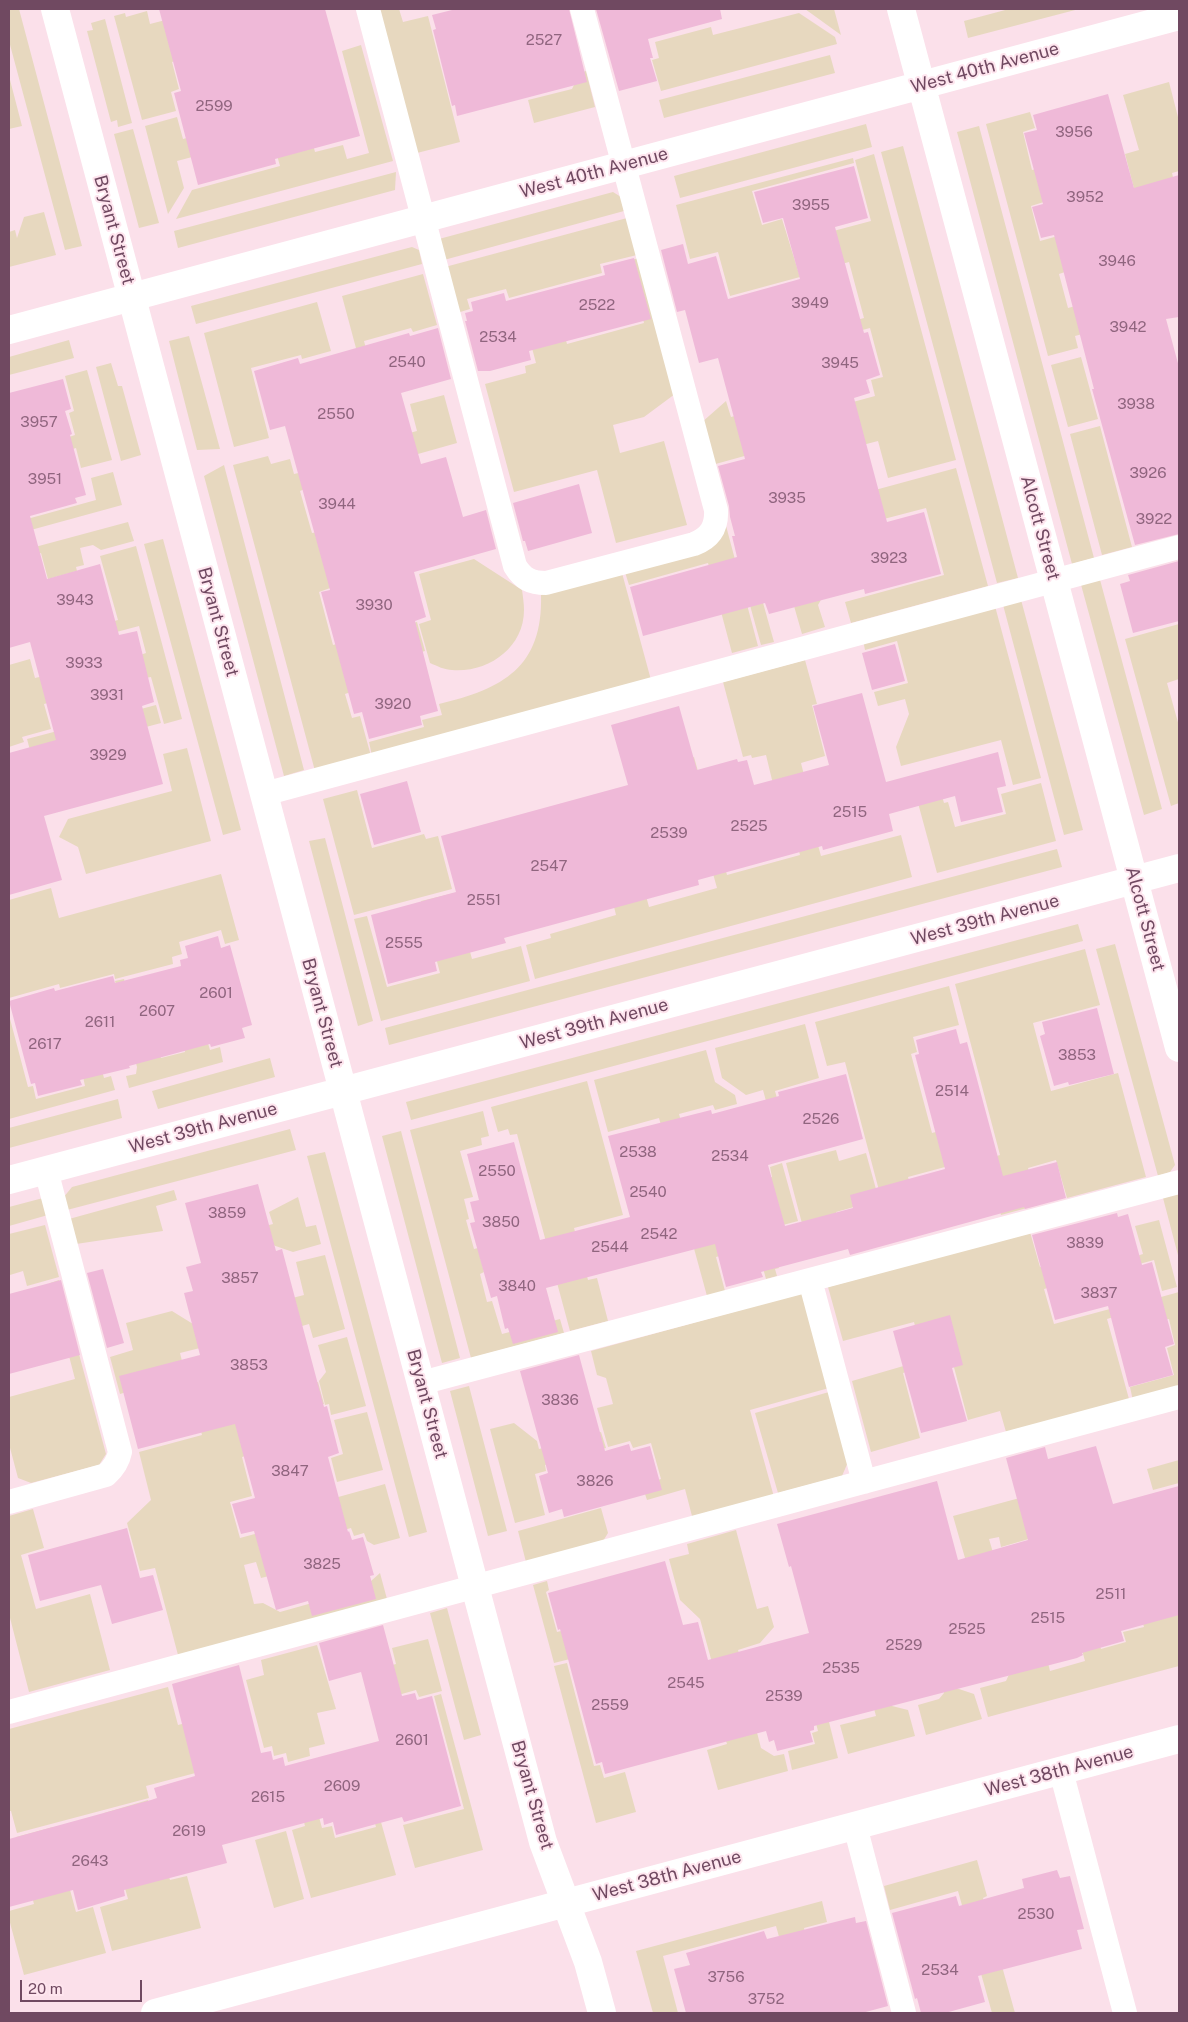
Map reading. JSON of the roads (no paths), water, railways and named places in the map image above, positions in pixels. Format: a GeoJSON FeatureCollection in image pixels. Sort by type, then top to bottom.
{"type":"FeatureCollection","features":[{"type":"Feature","properties":{"kind":"street","name":"Bryant Street"},"geometry":{"type":"LineString","coordinates":[[55,9],[543,1842],[588,1962],[602,2013]]}},
{"type":"Feature","properties":{"kind":"street","name":"Alcott Street"},"geometry":{"type":"LineString","coordinates":[[901,9],[1179,1048]]}},
{"type":"Feature","properties":{"kind":"street","name":"West 40th Avenue"},"geometry":{"type":"LineString","coordinates":[[9,330],[1179,16]]}},
{"type":"Feature","properties":{"kind":"street","name":"West 39th Avenue"},"geometry":{"type":"LineString","coordinates":[[9,1180],[1179,868]]}},
{"type":"Feature","properties":{"kind":"street","name":"West 38th Avenue"},"geometry":{"type":"LineString","coordinates":[[156,2013],[1179,1739]]}},
{"type":"Feature","properties":{"kind":"lane"},"geometry":{"type":"LineString","coordinates":[[368,9],[515,566],[527,581],[546,583],[694,544],[710,534],[716,519],[716,510],[582,9]]}},
{"type":"Feature","properties":{"kind":"lane"},"geometry":{"type":"LineString","coordinates":[[264,794],[1179,547]]}},
{"type":"Feature","properties":{"kind":"lane"},"geometry":{"type":"LineString","coordinates":[[9,1502],[106,1475],[114,1469],[120,1452],[46,1170]]}},
{"type":"Feature","properties":{"kind":"lane"},"geometry":{"type":"LineString","coordinates":[[421,1384],[1179,1182]]}},
{"type":"Feature","properties":{"kind":"lane"},"geometry":{"type":"LineString","coordinates":[[810,1280],[864,1482]]}},
{"type":"Feature","properties":{"kind":"lane"},"geometry":{"type":"LineString","coordinates":[[9,1712],[1179,1396]]}},
{"type":"Feature","properties":{"kind":"lane"},"geometry":{"type":"LineString","coordinates":[[1061,1770],[1125,2013]]}},
{"type":"Feature","properties":{"kind":"lane"},"geometry":{"type":"LineString","coordinates":[[855,1826],[904,2013]]}}]}
